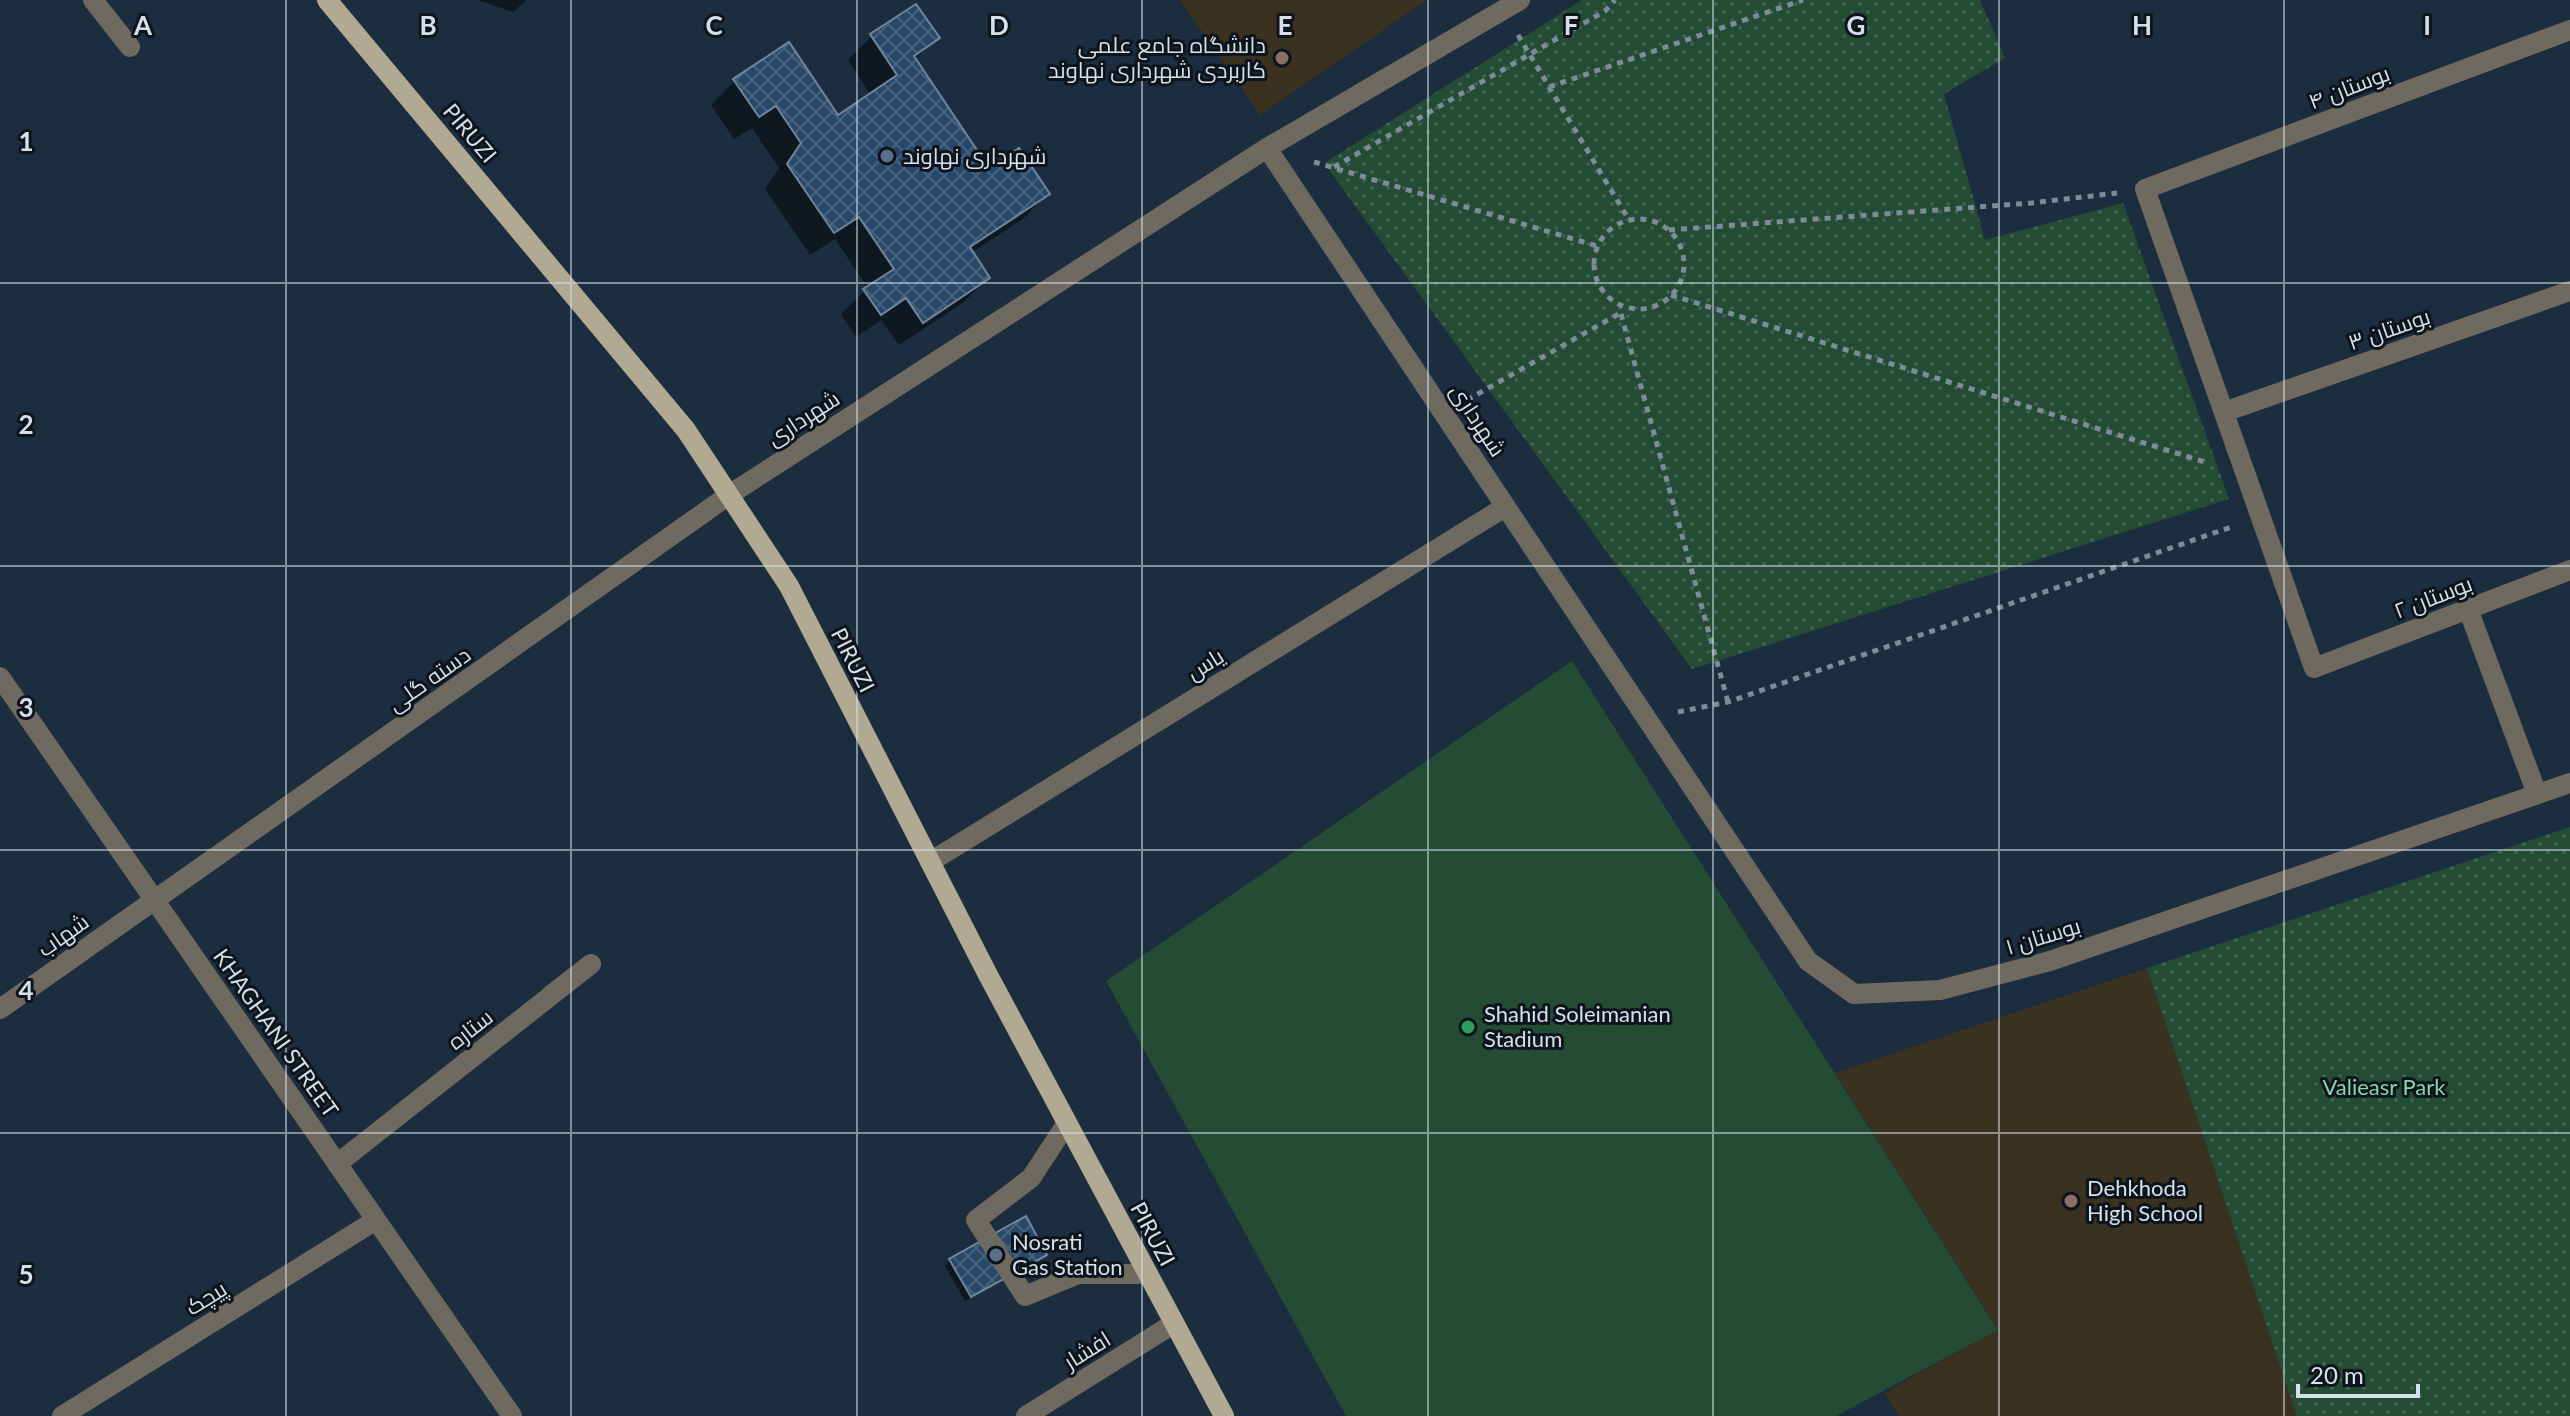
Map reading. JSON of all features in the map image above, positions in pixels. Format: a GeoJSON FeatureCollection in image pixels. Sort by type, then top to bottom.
{"type":"FeatureCollection","features":[{"type":"Feature","properties":{"kind":"main road","name":"PIRUZI"},"geometry":{"type":"LineString","coordinates":[[327,0],[676,418],[789,586],[930,862],[1224,1416]]}},
{"type":"Feature","properties":{"kind":"street"},"geometry":{"type":"LineString","coordinates":[[93,0],[130,47]]}},
{"type":"Feature","properties":{"kind":"street","name":"شهرداری"},"geometry":{"type":"LineString","coordinates":[[729,495],[1267,148],[1511,5]]}},
{"type":"Feature","properties":{"kind":"street","name":"بوستان ۴"},"geometry":{"type":"LineString","coordinates":[[2145,189],[2570,30]]}},
{"type":"Feature","properties":{"kind":"street","name":"شهرداری"},"geometry":{"type":"LineString","coordinates":[[1267,148],[1646,718]]}},
{"type":"Feature","properties":{"kind":"street"},"geometry":{"type":"LineString","coordinates":[[2145,189],[2261,517]]}},
{"type":"Feature","properties":{"kind":"street","name":"بوستان ۳"},"geometry":{"type":"LineString","coordinates":[[2224,412],[2570,291]]}},
{"type":"Feature","properties":{"kind":"street","name":"دسته گلی"},"geometry":{"type":"LineString","coordinates":[[154,900],[729,495]]}},
{"type":"Feature","properties":{"kind":"street","name":"یاس"},"geometry":{"type":"LineString","coordinates":[[930,862],[1505,507]]}},
{"type":"Feature","properties":{"kind":"street","name":"بوستان ۲"},"geometry":{"type":"LineString","coordinates":[[2261,517],[2314,668],[2570,570]]}},
{"type":"Feature","properties":{"kind":"street"},"geometry":{"type":"LineString","coordinates":[[2468,609],[2537,794]]}},
{"type":"Feature","properties":{"kind":"street","name":"KHAGHANI STREET"},"geometry":{"type":"LineString","coordinates":[[0,677],[512,1416]]}},
{"type":"Feature","properties":{"kind":"street","name":"بوستان ۱"},"geometry":{"type":"LineString","coordinates":[[1646,718],[1808,961],[1854,994],[1940,990],[2050,961],[2570,783]]}},
{"type":"Feature","properties":{"kind":"street","name":"شهاب"},"geometry":{"type":"LineString","coordinates":[[0,1009],[154,900]]}},
{"type":"Feature","properties":{"kind":"street","name":"ستاره"},"geometry":{"type":"LineString","coordinates":[[337,1164],[591,964],[550,996]]}},
{"type":"Feature","properties":{"kind":"street"},"geometry":{"type":"LineString","coordinates":[[1067,1123],[1031,1178],[976,1220],[1025,1296],[1078,1274],[1147,1274]]}},
{"type":"Feature","properties":{"kind":"street","name":"پیچک"},"geometry":{"type":"LineString","coordinates":[[62,1416],[376,1220]]}},
{"type":"Feature","properties":{"kind":"street","name":"افشار"},"geometry":{"type":"LineString","coordinates":[[1026,1416],[1173,1324]]}},
{"type":"Feature","properties":{"kind":"path"},"geometry":{"type":"LineString","coordinates":[[1333,168],[1605,11],[1615,0]]}},
{"type":"Feature","properties":{"kind":"path"},"geometry":{"type":"LineString","coordinates":[[1549,87],[1803,0]]}},
{"type":"Feature","properties":{"kind":"path"},"geometry":{"type":"LineString","coordinates":[[1511,5],[1530,54],[1629,220]]}},
{"type":"Feature","properties":{"kind":"path"},"geometry":{"type":"LineString","coordinates":[[1267,148],[1597,246]]}},
{"type":"Feature","properties":{"kind":"path"},"geometry":{"type":"LineString","coordinates":[[1669,230],[1683,254],[1680,282],[1671,295],[1659,304],[1628,307],[1614,301],[1596,277],[1597,246],[1615,225],[1629,220],[1643,219],[1669,230],[2031,203],[2145,189]]}},
{"type":"Feature","properties":{"kind":"path"},"geometry":{"type":"LineString","coordinates":[[1671,295],[2246,475]]}},
{"type":"Feature","properties":{"kind":"path"},"geometry":{"type":"LineString","coordinates":[[1445,412],[1621,314],[1628,307]]}},
{"type":"Feature","properties":{"kind":"path"},"geometry":{"type":"LineString","coordinates":[[1621,314],[1728,702]]}},
{"type":"Feature","properties":{"kind":"path"},"geometry":{"type":"LineString","coordinates":[[1646,718],[1728,702],[2261,517]]}},
{"type":"Feature","properties":{"kind":"shaded area","name":"دانشگاه جامع علمی کاربردی شهرداری نهاوند"},"geometry":{"type":"Polygon","coordinates":[[[1180,0],[1427,0],[1260,115],[1180,0]]]}},
{"type":"Feature","properties":{"kind":"shaded area","name":"Dehkhoda High School"},"geometry":{"type":"Polygon","coordinates":[[[2147,968],[2297,1416],[1899,1416],[1884,1393],[1998,1329],[1835,1073],[2147,968]]]}},
{"type":"Feature","properties":{"kind":"green space"},"geometry":{"type":"Polygon","coordinates":[[[1582,0],[1980,0],[2005,58],[1944,94],[1985,240],[2123,203],[2229,499],[1692,669],[1324,163],[1582,0]]]}},
{"type":"Feature","properties":{"kind":"green space","name":"Shahid Soleimanian Stadium"},"geometry":{"type":"Polygon","coordinates":[[[1572,661],[1998,1330],[1836,1416],[1346,1416],[1106,981],[1572,661]]]}},
{"type":"Feature","properties":{"kind":"green space","name":"Valieasr Park"},"geometry":{"type":"Polygon","coordinates":[[[2570,827],[2570,1416],[2297,1416],[2147,968],[2570,827]]]}},
{"type":"Feature","properties":{"kind":"building","name":"شهرداری نهاوند"},"geometry":{"type":"Polygon","coordinates":[[[916,4],[940,38],[914,56],[989,168],[1019,148],[1050,194],[970,247],[990,278],[923,323],[906,298],[881,315],[863,289],[894,269],[859,217],[834,233],[787,164],[801,143],[776,106],[759,117],[733,79],[789,42],[838,115],[897,75],[870,34],[916,4]]]}},
{"type":"Feature","properties":{"kind":"building"},"geometry":{"type":"Polygon","coordinates":[[[1026,1216],[1047,1255],[971,1297],[949,1259],[1026,1216]]]}},
{"type":"Feature","properties":{"kind":"place","name":"دانشگاه جامع علمی کاربردی شهرداری نهاوند"},"geometry":{"type":"Point","coordinates":[1282,58]}},
{"type":"Feature","properties":{"kind":"place","name":"شهرداری نهاوند"},"geometry":{"type":"Point","coordinates":[887,156]}},
{"type":"Feature","properties":{"kind":"place","name":"Shahid Soleimanian Stadium"},"geometry":{"type":"Point","coordinates":[1468,1027]}},
{"type":"Feature","properties":{"kind":"place","name":"Dehkhoda High School"},"geometry":{"type":"Point","coordinates":[2071,1201]}},
{"type":"Feature","properties":{"kind":"place","name":"Nosrati Gas Station"},"geometry":{"type":"Point","coordinates":[996,1255]}}]}
